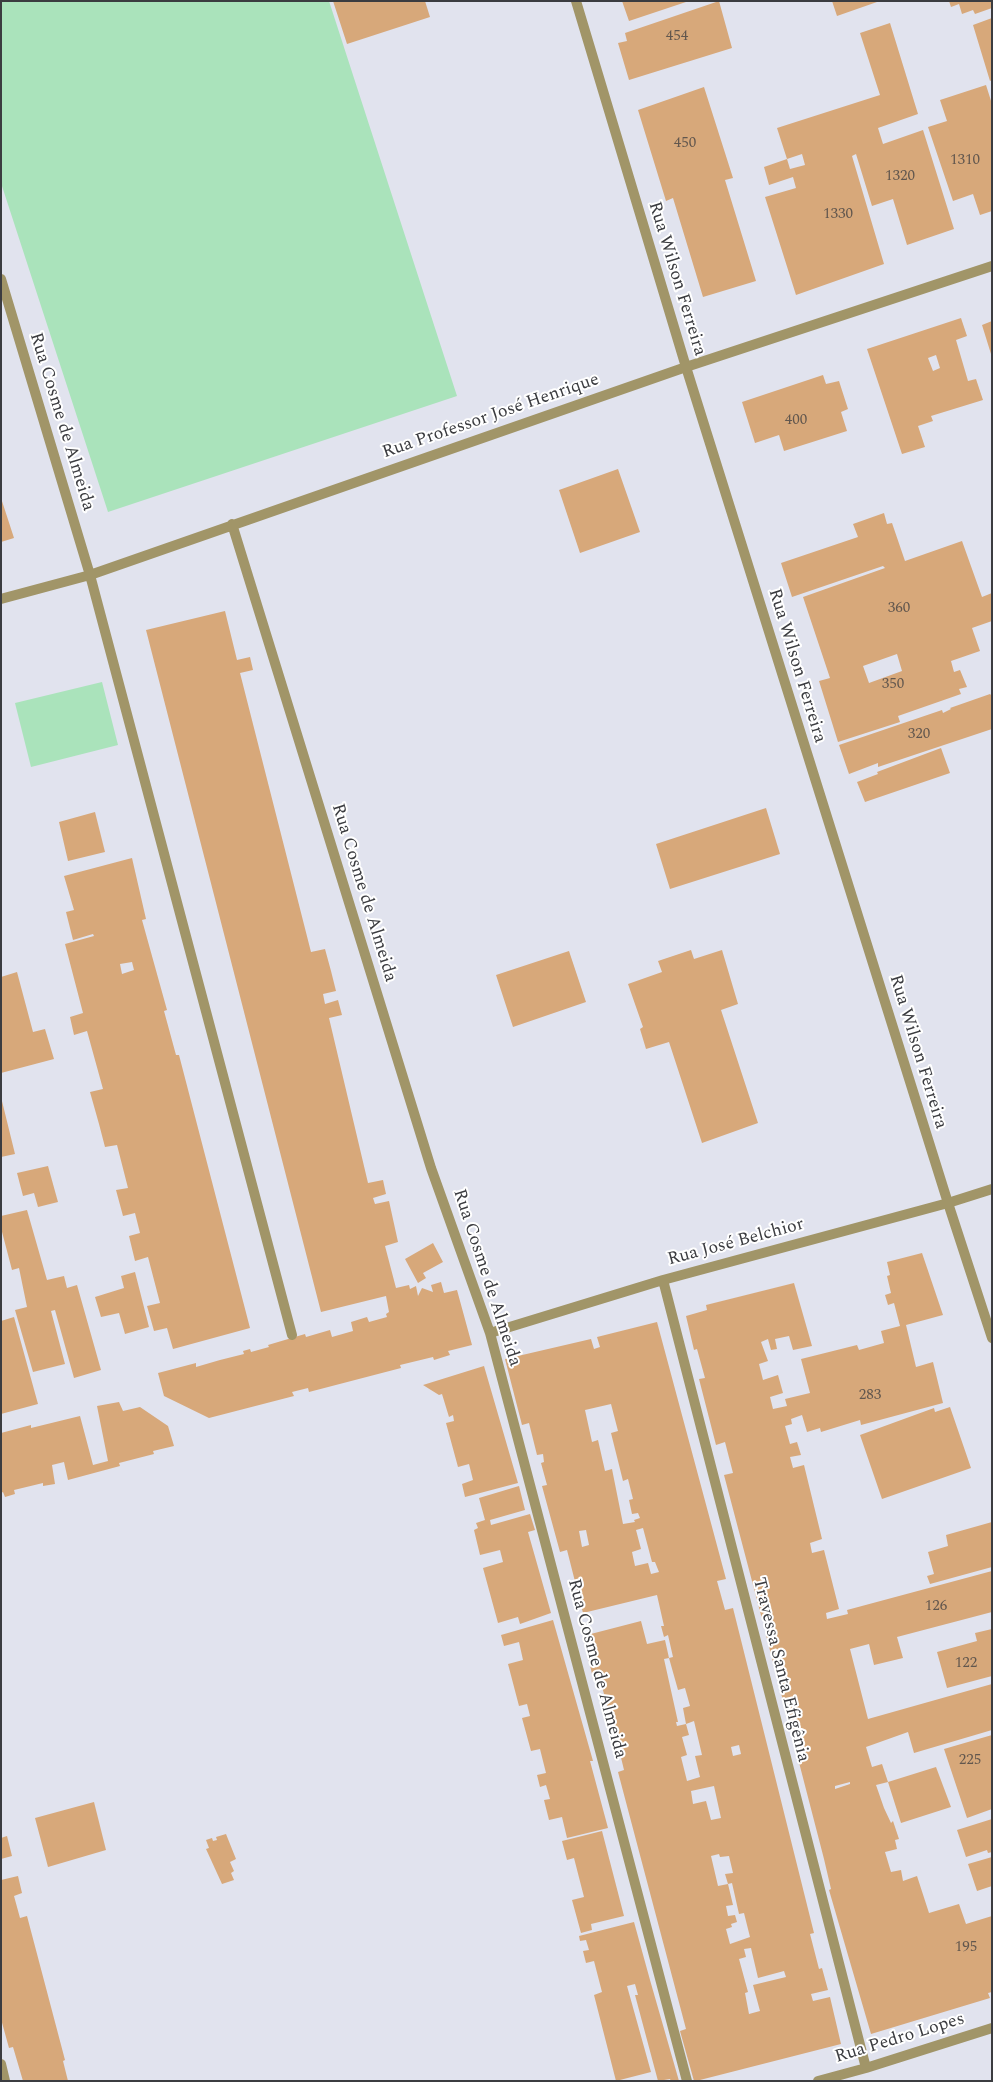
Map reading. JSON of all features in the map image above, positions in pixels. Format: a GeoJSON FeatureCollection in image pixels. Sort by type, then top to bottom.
{"type":"FeatureCollection","features":[{"type":"Feature","properties":{"kind":"street","name":"Rua Wilson Ferreira"},"geometry":{"type":"LineString","coordinates":[[576,1],[686,367],[948,1204],[992,1338]]}},
{"type":"Feature","properties":{"kind":"street","name":"Rua Professor José Henrique"},"geometry":{"type":"LineString","coordinates":[[1,599],[90,575],[686,367],[992,266]]}},
{"type":"Feature","properties":{"kind":"street","name":"Rua Cosme de Almeida"},"geometry":{"type":"LineString","coordinates":[[1,279],[90,575],[292,1335]]}},
{"type":"Feature","properties":{"kind":"street","name":"Rua Cosme de Almeida"},"geometry":{"type":"LineString","coordinates":[[232,524],[431,1168],[490,1332],[687,2081]]}},
{"type":"Feature","properties":{"kind":"street","name":"Rua José Belchior"},"geometry":{"type":"LineString","coordinates":[[490,1332],[663,1280],[948,1204],[992,1189]]}},
{"type":"Feature","properties":{"kind":"street","name":"Travessa Santa Efigênia"},"geometry":{"type":"LineString","coordinates":[[663,1280],[866,2068]]}},
{"type":"Feature","properties":{"kind":"street","name":"Rua Pedro Lopes"},"geometry":{"type":"LineString","coordinates":[[818,2081],[866,2068],[992,2028]]}},
{"type":"Feature","properties":{"kind":"street"},"geometry":{"type":"LineString","coordinates":[[1,2064],[5,2081]]}},
{"type":"Feature","properties":{"kind":"green space"},"geometry":{"type":"Polygon","coordinates":[[[1,1],[329,1],[457,396],[108,512],[1,183],[1,1]]]}},
{"type":"Feature","properties":{"kind":"green space"},"geometry":{"type":"Polygon","coordinates":[[[102,682],[118,745],[31,767],[15,703],[102,682]]]}},
{"type":"Feature","properties":{"kind":"building"},"geometry":{"type":"Polygon","coordinates":[[[333,1],[425,1],[430,17],[347,44],[333,1]]]}},
{"type":"Feature","properties":{"kind":"building"},"geometry":{"type":"Polygon","coordinates":[[[622,1],[686,1],[686,2],[629,21],[622,1]]]}},
{"type":"Feature","properties":{"kind":"building"},"geometry":{"type":"Polygon","coordinates":[[[719,1],[732,48],[629,80],[618,43],[627,41],[625,33],[719,1]]]}},
{"type":"Feature","properties":{"kind":"building"},"geometry":{"type":"Polygon","coordinates":[[[832,1],[877,1],[877,2],[837,16],[832,1]]]}},
{"type":"Feature","properties":{"kind":"building"},"geometry":{"type":"Polygon","coordinates":[[[949,1],[992,1],[992,8],[975,14],[973,10],[962,14],[959,4],[951,7],[949,1]]]}},
{"type":"Feature","properties":{"kind":"building"},"geometry":{"type":"Polygon","coordinates":[[[992,18],[992,80],[990,81],[973,25],[992,18]]]}},
{"type":"Feature","properties":{"kind":"building"},"geometry":{"type":"Polygon","coordinates":[[[890,23],[918,114],[878,128],[883,144],[923,130],[954,229],[907,245],[893,199],[872,206],[856,154],[852,156],[884,264],[796,295],[765,197],[796,188],[793,177],[769,185],[764,167],[787,159],[777,128],[880,95],[860,33],[890,23]],[[802,154],[787,159],[790,169],[805,165],[802,154]]]}},
{"type":"Feature","properties":{"kind":"building"},"geometry":{"type":"Polygon","coordinates":[[[986,85],[992,104],[992,211],[980,215],[973,194],[953,201],[928,127],[947,121],[940,100],[986,85]]]}},
{"type":"Feature","properties":{"kind":"building"},"geometry":{"type":"Polygon","coordinates":[[[704,87],[733,178],[725,180],[756,281],[703,297],[673,198],[666,201],[638,110],[704,87]]]}},
{"type":"Feature","properties":{"kind":"building"},"geometry":{"type":"Polygon","coordinates":[[[961,318],[967,336],[956,340],[968,381],[976,379],[983,400],[931,416],[933,421],[918,426],[925,447],[902,454],[867,349],[961,318]],[[936,355],[928,358],[933,371],[940,368],[936,355]]]}},
{"type":"Feature","properties":{"kind":"building"},"geometry":{"type":"Polygon","coordinates":[[[992,321],[992,354],[991,354],[982,325],[992,321]]]}},
{"type":"Feature","properties":{"kind":"building"},"geometry":{"type":"Polygon","coordinates":[[[823,375],[826,384],[839,381],[848,409],[841,412],[847,431],[784,451],[779,435],[755,443],[742,402],[823,375]]]}},
{"type":"Feature","properties":{"kind":"building"},"geometry":{"type":"Polygon","coordinates":[[[618,469],[640,532],[580,553],[559,490],[618,469]]]}},
{"type":"Feature","properties":{"kind":"building"},"geometry":{"type":"Polygon","coordinates":[[[1,498],[14,538],[1,542],[1,498]]]}},
{"type":"Feature","properties":{"kind":"building"},"geometry":{"type":"Polygon","coordinates":[[[884,513],[887,524],[892,523],[905,561],[962,541],[982,597],[992,593],[992,621],[972,628],[980,651],[951,661],[954,672],[960,670],[967,687],[959,689],[961,694],[898,716],[900,722],[838,742],[819,681],[830,678],[803,597],[885,568],[883,566],[792,597],[781,563],[858,537],[853,524],[884,513]],[[897,654],[863,666],[869,683],[902,671],[897,654]]]}},
{"type":"Feature","properties":{"kind":"building"},"geometry":{"type":"Polygon","coordinates":[[[225,611],[237,660],[250,657],[253,670],[240,673],[311,952],[325,949],[331,971],[336,991],[323,994],[325,1004],[338,1000],[342,1015],[329,1018],[368,1183],[383,1180],[386,1194],[373,1198],[375,1204],[389,1201],[398,1242],[385,1246],[396,1288],[409,1285],[410,1289],[416,1286],[418,1296],[422,1288],[433,1292],[431,1285],[441,1282],[444,1293],[457,1290],[472,1345],[448,1351],[450,1355],[434,1360],[433,1357],[400,1365],[401,1368],[309,1392],[308,1388],[292,1392],[294,1396],[209,1418],[164,1396],[158,1373],[196,1363],[196,1367],[244,1354],[243,1351],[250,1349],[251,1352],[269,1347],[268,1345],[305,1334],[306,1337],[330,1330],[332,1337],[353,1331],[351,1322],[367,1317],[369,1322],[387,1317],[386,1314],[389,1312],[386,1296],[321,1312],[146,630],[225,611]]]}},
{"type":"Feature","properties":{"kind":"building"},"geometry":{"type":"Polygon","coordinates":[[[990,694],[992,696],[992,729],[878,767],[878,763],[849,774],[839,745],[942,710],[943,713],[950,708],[990,694]]]}},
{"type":"Feature","properties":{"kind":"building"},"geometry":{"type":"Polygon","coordinates":[[[941,748],[950,773],[865,802],[857,782],[878,774],[877,772],[941,748]]]}},
{"type":"Feature","properties":{"kind":"building"},"geometry":{"type":"Polygon","coordinates":[[[766,808],[780,854],[670,889],[656,844],[766,808]]]}},
{"type":"Feature","properties":{"kind":"building"},"geometry":{"type":"Polygon","coordinates":[[[95,812],[105,852],[68,861],[59,822],[95,812]]]}},
{"type":"Feature","properties":{"kind":"building"},"geometry":{"type":"Polygon","coordinates":[[[132,858],[146,919],[142,920],[167,1010],[164,1011],[176,1055],[179,1055],[250,1328],[173,1349],[167,1328],[154,1331],[147,1306],[160,1303],[148,1257],[135,1261],[129,1236],[140,1233],[135,1213],[123,1216],[116,1190],[128,1188],[117,1145],[105,1147],[90,1092],[103,1089],[87,1031],[74,1035],[70,1017],[83,1013],[65,944],[94,936],[93,934],[73,940],[66,912],[74,910],[64,876],[132,858]],[[132,962],[120,964],[122,974],[134,970],[132,962]]]}},
{"type":"Feature","properties":{"kind":"building"},"geometry":{"type":"Polygon","coordinates":[[[691,950],[694,959],[722,950],[738,1004],[721,1010],[758,1123],[702,1143],[669,1042],[646,1049],[640,1029],[643,1027],[628,984],[662,972],[658,961],[691,950]]]}},
{"type":"Feature","properties":{"kind":"building"},"geometry":{"type":"Polygon","coordinates":[[[569,951],[586,1002],[513,1027],[496,975],[569,951]]]}},
{"type":"Feature","properties":{"kind":"building"},"geometry":{"type":"Polygon","coordinates":[[[17,972],[33,1032],[45,1029],[54,1059],[1,1073],[1,977],[17,972]]]}},
{"type":"Feature","properties":{"kind":"building"},"geometry":{"type":"Polygon","coordinates":[[[1,1097],[15,1154],[1,1157],[1,1097]]]}},
{"type":"Feature","properties":{"kind":"building"},"geometry":{"type":"Polygon","coordinates":[[[48,1166],[58,1202],[38,1207],[34,1193],[23,1196],[17,1173],[48,1166]]]}},
{"type":"Feature","properties":{"kind":"building"},"geometry":{"type":"Polygon","coordinates":[[[27,1210],[47,1280],[64,1276],[67,1288],[77,1285],[101,1370],[74,1378],[55,1310],[51,1311],[65,1364],[33,1372],[15,1310],[27,1307],[19,1268],[12,1270],[1,1228],[1,1216],[27,1210]]]}},
{"type":"Feature","properties":{"kind":"building"},"geometry":{"type":"Polygon","coordinates":[[[433,1243],[443,1262],[423,1273],[426,1278],[418,1283],[405,1259],[433,1243]]]}},
{"type":"Feature","properties":{"kind":"building"},"geometry":{"type":"Polygon","coordinates":[[[922,1253],[943,1315],[906,1325],[916,1367],[933,1362],[943,1403],[861,1425],[860,1420],[821,1432],[820,1428],[807,1432],[802,1415],[791,1419],[792,1424],[785,1426],[790,1444],[797,1442],[801,1455],[790,1457],[793,1468],[804,1465],[822,1539],[810,1543],[812,1553],[824,1550],[839,1609],[826,1613],[827,1619],[848,1614],[847,1610],[992,1571],[992,1612],[897,1637],[903,1658],[874,1665],[869,1644],[850,1649],[868,1719],[992,1684],[992,1730],[914,1753],[908,1732],[866,1747],[872,1767],[882,1764],[888,1782],[876,1785],[884,1808],[891,1823],[893,1821],[899,1839],[895,1840],[897,1849],[885,1852],[891,1872],[901,1870],[903,1881],[917,1876],[929,1913],[959,1904],[966,1924],[992,1916],[992,1992],[988,1993],[990,1998],[871,2034],[829,1890],[831,1889],[824,1859],[766,1635],[772,1634],[768,1618],[762,1619],[724,1475],[733,1473],[725,1442],[716,1445],[699,1379],[705,1378],[697,1349],[694,1350],[686,1316],[707,1310],[706,1305],[794,1283],[812,1346],[793,1350],[789,1336],[775,1339],[777,1349],[771,1350],[768,1339],[761,1342],[768,1361],[759,1364],[763,1380],[778,1375],[783,1393],[770,1397],[773,1409],[787,1406],[785,1399],[810,1393],[801,1359],[857,1345],[859,1350],[884,1343],[881,1331],[900,1326],[894,1303],[888,1305],[885,1295],[891,1293],[887,1276],[890,1275],[887,1262],[922,1253]],[[850,1782],[835,1786],[835,1789],[850,1784],[850,1782]]]}},
{"type":"Feature","properties":{"kind":"building"},"geometry":{"type":"Polygon","coordinates":[[[135,1272],[149,1327],[125,1334],[119,1313],[101,1317],[95,1297],[124,1288],[121,1276],[135,1272]]]}},
{"type":"Feature","properties":{"kind":"building"},"geometry":{"type":"Polygon","coordinates":[[[14,1317],[38,1404],[1,1414],[1,1321],[14,1317]]]}},
{"type":"Feature","properties":{"kind":"building"},"geometry":{"type":"Polygon","coordinates":[[[657,1322],[726,1579],[717,1581],[725,1610],[733,1608],[814,1933],[810,1934],[819,1969],[822,1968],[828,1990],[811,1994],[813,2001],[830,1997],[841,2044],[696,2081],[694,2081],[680,2031],[686,2029],[618,1772],[624,1770],[617,1741],[599,1676],[593,1678],[583,1636],[641,1621],[647,1644],[665,1640],[669,1658],[673,1657],[668,1635],[664,1637],[661,1626],[664,1626],[657,1595],[583,1613],[567,1550],[560,1552],[542,1486],[547,1485],[541,1463],[544,1462],[543,1454],[537,1455],[529,1423],[522,1425],[505,1359],[591,1339],[594,1349],[600,1347],[597,1337],[657,1322]],[[611,1404],[585,1410],[592,1442],[598,1440],[605,1471],[612,1469],[623,1524],[635,1522],[634,1520],[640,1518],[638,1513],[632,1514],[629,1500],[633,1499],[628,1479],[623,1481],[611,1433],[618,1431],[611,1404]],[[643,1528],[636,1530],[641,1549],[632,1552],[635,1566],[648,1563],[651,1574],[659,1572],[655,1562],[652,1562],[643,1528]],[[586,1530],[579,1531],[582,1547],[589,1545],[586,1530]],[[669,1658],[664,1659],[678,1722],[676,1722],[677,1726],[686,1724],[683,1708],[690,1706],[685,1688],[678,1690],[669,1658]],[[694,1721],[686,1724],[689,1735],[682,1737],[687,1755],[681,1757],[687,1781],[700,1777],[695,1756],[702,1755],[694,1721]],[[739,1745],[731,1747],[733,1756],[741,1754],[739,1745]],[[714,1786],[691,1791],[693,1804],[706,1801],[711,1820],[721,1818],[714,1786]],[[719,1854],[711,1856],[718,1886],[728,1884],[725,1874],[733,1873],[729,1856],[720,1857],[719,1854]],[[732,1883],[728,1884],[733,1905],[726,1906],[728,1916],[735,1915],[737,1922],[731,1924],[732,1927],[726,1929],[730,1944],[750,1937],[744,1913],[739,1914],[732,1883]],[[751,1948],[744,1949],[746,1957],[739,1959],[748,1992],[745,1993],[749,2014],[760,2011],[753,1985],[786,1977],[784,1971],[758,1978],[751,1948]]]}},
{"type":"Feature","properties":{"kind":"building"},"geometry":{"type":"Polygon","coordinates":[[[484,1366],[518,1483],[465,1497],[462,1484],[473,1480],[469,1464],[458,1467],[446,1423],[454,1421],[453,1415],[449,1417],[442,1394],[439,1395],[423,1385],[484,1366]]]}},
{"type":"Feature","properties":{"kind":"building"},"geometry":{"type":"Polygon","coordinates":[[[119,1402],[123,1411],[140,1407],[168,1426],[174,1446],[153,1451],[154,1454],[119,1463],[120,1466],[68,1480],[64,1462],[52,1465],[55,1484],[43,1486],[43,1483],[14,1490],[15,1494],[5,1497],[3,1492],[1,1493],[1,1433],[31,1425],[31,1428],[80,1416],[93,1465],[108,1461],[97,1406],[119,1402]]]}},
{"type":"Feature","properties":{"kind":"building"},"geometry":{"type":"Polygon","coordinates":[[[950,1407],[971,1468],[882,1499],[860,1435],[934,1408],[935,1412],[950,1407]]]}},
{"type":"Feature","properties":{"kind":"building"},"geometry":{"type":"Polygon","coordinates":[[[519,1486],[525,1510],[490,1520],[491,1525],[530,1514],[535,1530],[528,1532],[551,1613],[520,1624],[518,1617],[498,1623],[483,1568],[503,1562],[500,1550],[480,1555],[474,1530],[478,1528],[476,1523],[485,1520],[479,1498],[519,1486]]]}},
{"type":"Feature","properties":{"kind":"building"},"geometry":{"type":"Polygon","coordinates":[[[992,1522],[992,1567],[930,1584],[927,1576],[934,1574],[928,1552],[948,1546],[946,1535],[992,1522]]]}},
{"type":"Feature","properties":{"kind":"building"},"geometry":{"type":"Polygon","coordinates":[[[553,1620],[593,1761],[590,1761],[608,1828],[567,1838],[562,1817],[549,1820],[544,1800],[550,1799],[546,1785],[540,1787],[537,1775],[546,1773],[540,1749],[531,1751],[522,1718],[530,1716],[527,1704],[519,1706],[508,1664],[523,1660],[519,1642],[504,1646],[501,1635],[553,1620]]]}},
{"type":"Feature","properties":{"kind":"building"},"geometry":{"type":"Polygon","coordinates":[[[992,1629],[992,1676],[947,1688],[937,1652],[977,1641],[975,1633],[992,1629]]]}},
{"type":"Feature","properties":{"kind":"building"},"geometry":{"type":"Polygon","coordinates":[[[992,1735],[992,1809],[967,1818],[944,1749],[992,1735]]]}},
{"type":"Feature","properties":{"kind":"building"},"geometry":{"type":"Polygon","coordinates":[[[936,1767],[951,1807],[901,1823],[888,1782],[936,1767]]]}},
{"type":"Feature","properties":{"kind":"building"},"geometry":{"type":"Polygon","coordinates":[[[94,1802],[106,1850],[48,1867],[35,1818],[94,1802]]]}},
{"type":"Feature","properties":{"kind":"building"},"geometry":{"type":"Polygon","coordinates":[[[992,1819],[992,1852],[988,1853],[987,1850],[966,1857],[957,1830],[992,1819]]]}},
{"type":"Feature","properties":{"kind":"building"},"geometry":{"type":"Polygon","coordinates":[[[602,1831],[624,1916],[591,1924],[592,1930],[581,1933],[572,1900],[584,1897],[574,1858],[567,1860],[562,1841],[602,1831]]]}},
{"type":"Feature","properties":{"kind":"building"},"geometry":{"type":"Polygon","coordinates":[[[226,1834],[236,1859],[230,1862],[234,1871],[231,1873],[234,1880],[222,1884],[206,1849],[209,1848],[206,1840],[212,1838],[213,1841],[217,1840],[216,1837],[226,1834]]]}},
{"type":"Feature","properties":{"kind":"building"},"geometry":{"type":"Polygon","coordinates":[[[7,1836],[12,1856],[1,1859],[1,1838],[7,1836]]]}},
{"type":"Feature","properties":{"kind":"building"},"geometry":{"type":"Polygon","coordinates":[[[992,1857],[992,1886],[977,1891],[968,1864],[992,1857]]]}},
{"type":"Feature","properties":{"kind":"building"},"geometry":{"type":"Polygon","coordinates":[[[18,1876],[22,1893],[14,1896],[20,1918],[27,1916],[65,2060],[63,2061],[68,2081],[23,2081],[13,2047],[9,2048],[1,2019],[1,1880],[18,1876]]]}},
{"type":"Feature","properties":{"kind":"building"},"geometry":{"type":"Polygon","coordinates":[[[634,1922],[679,2081],[671,2081],[670,2079],[658,2081],[635,1995],[638,1995],[635,1984],[627,1986],[651,2072],[616,2081],[594,1995],[602,1992],[594,1961],[586,1963],[583,1951],[589,1950],[586,1940],[580,1941],[579,1936],[634,1922]]]}}]}
